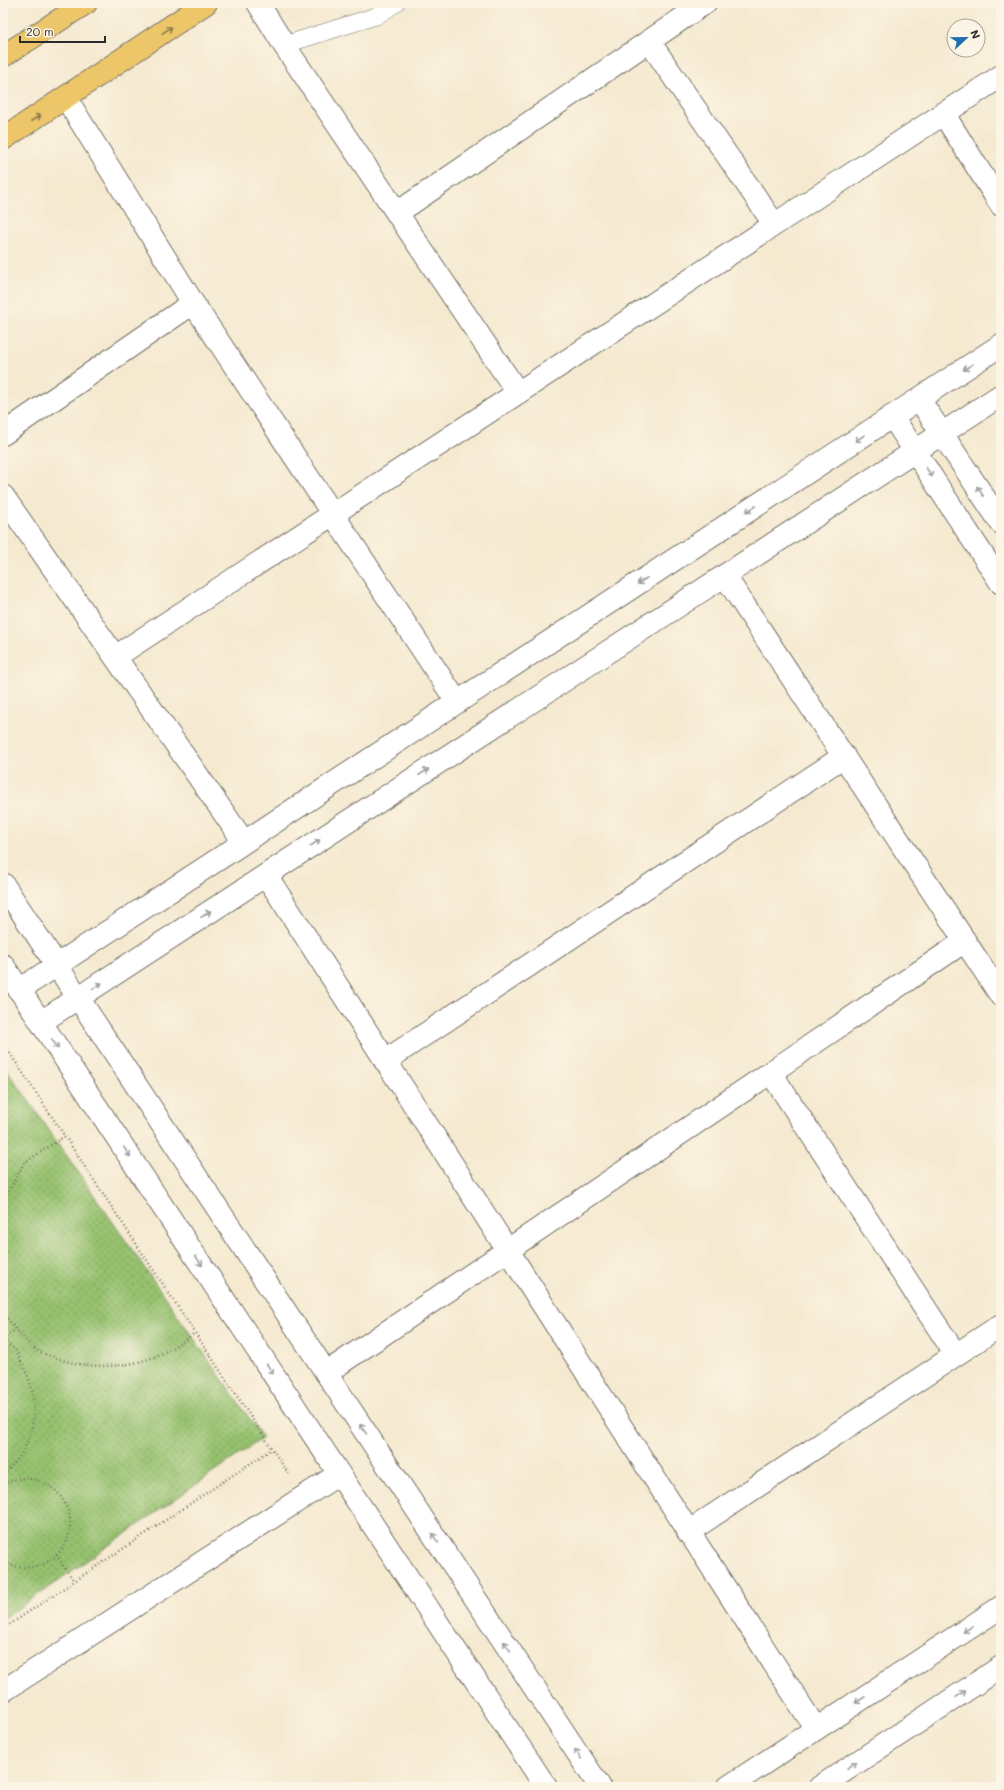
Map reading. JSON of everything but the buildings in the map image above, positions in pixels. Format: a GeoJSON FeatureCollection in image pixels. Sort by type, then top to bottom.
{"type":"FeatureCollection","features":[{"type":"Feature","properties":{"kind":"main road"},"geometry":{"type":"LineString","coordinates":[[3,56],[86,3]]}},
{"type":"Feature","properties":{"kind":"main road"},"geometry":{"type":"LineString","coordinates":[[3,139],[206,3]]}},
{"type":"Feature","properties":{"kind":"street"},"geometry":{"type":"LineString","coordinates":[[258,3],[284,45],[518,393]]}},
{"type":"Feature","properties":{"kind":"street"},"geometry":{"type":"LineString","coordinates":[[397,213],[705,3]]}},
{"type":"Feature","properties":{"kind":"street"},"geometry":{"type":"LineString","coordinates":[[650,41],[774,224]]}},
{"type":"Feature","properties":{"kind":"street"},"geometry":{"type":"LineString","coordinates":[[115,657],[1001,76]]}},
{"type":"Feature","properties":{"kind":"street"},"geometry":{"type":"LineString","coordinates":[[66,98],[194,303],[457,702]]}},
{"type":"Feature","properties":{"kind":"street"},"geometry":{"type":"LineString","coordinates":[[943,113],[1001,205]]}},
{"type":"Feature","properties":{"kind":"street"},"geometry":{"type":"LineString","coordinates":[[3,434],[194,303]]}},
{"type":"Feature","properties":{"kind":"street"},"geometry":{"type":"LineString","coordinates":[[20,990],[1001,345]]}},
{"type":"Feature","properties":{"kind":"street"},"geometry":{"type":"LineString","coordinates":[[41,1022],[1001,395]]}},
{"type":"Feature","properties":{"kind":"street"},"geometry":{"type":"LineString","coordinates":[[919,399],[1001,523]]}},
{"type":"Feature","properties":{"kind":"street"},"geometry":{"type":"LineString","coordinates":[[892,416],[1001,583]]}},
{"type":"Feature","properties":{"kind":"street"},"geometry":{"type":"LineString","coordinates":[[3,496],[244,842]]}},
{"type":"Feature","properties":{"kind":"street"},"geometry":{"type":"LineString","coordinates":[[725,576],[1001,996]]}},
{"type":"Feature","properties":{"kind":"street"},"geometry":{"type":"LineString","coordinates":[[385,1061],[844,756]]}},
{"type":"Feature","properties":{"kind":"street"},"geometry":{"type":"LineString","coordinates":[[266,875],[816,1729]]}},
{"type":"Feature","properties":{"kind":"street"},"geometry":{"type":"LineString","coordinates":[[3,884],[600,1787]]}},
{"type":"Feature","properties":{"kind":"street"},"geometry":{"type":"LineString","coordinates":[[326,1373],[965,942]]}},
{"type":"Feature","properties":{"kind":"street"},"geometry":{"type":"LineString","coordinates":[[3,964],[546,1787]]}},
{"type":"Feature","properties":{"kind":"street"},"geometry":{"type":"LineString","coordinates":[[770,1073],[956,1355]]}},
{"type":"Feature","properties":{"kind":"street"},"geometry":{"type":"LineString","coordinates":[[688,1532],[1001,1325]]}},
{"type":"Feature","properties":{"kind":"street"},"geometry":{"type":"LineString","coordinates":[[3,1692],[339,1474]]}},
{"type":"Feature","properties":{"kind":"street"},"geometry":{"type":"LineString","coordinates":[[728,1787],[1001,1607]]}},
{"type":"Feature","properties":{"kind":"street"},"geometry":{"type":"LineString","coordinates":[[820,1787],[1001,1667]]}},
{"type":"Feature","properties":{"kind":"lane"},"geometry":{"type":"LineString","coordinates":[[284,45],[376,16],[396,3]]}},
{"type":"Feature","properties":{"kind":"path"},"geometry":{"type":"LineString","coordinates":[[3,1043],[304,1496]]}},
{"type":"Feature","properties":{"kind":"path"},"geometry":{"type":"LineString","coordinates":[[3,1202],[24,1163],[65,1136]]}},
{"type":"Feature","properties":{"kind":"path"},"geometry":{"type":"LineString","coordinates":[[3,1312],[16,1329],[36,1350],[62,1360],[88,1366],[119,1365],[154,1357],[175,1347],[195,1333]]}},
{"type":"Feature","properties":{"kind":"path"},"geometry":{"type":"LineString","coordinates":[[3,1475],[14,1466],[30,1440],[35,1409],[30,1378],[15,1350],[3,1340],[16,1329]]}},
{"type":"Feature","properties":{"kind":"path"},"geometry":{"type":"LineString","coordinates":[[3,1629],[272,1449]]}},
{"type":"Feature","properties":{"kind":"path"},"geometry":{"type":"LineString","coordinates":[[3,1484],[11,1480],[24,1478],[38,1480],[51,1486],[61,1495],[68,1508],[70,1521],[69,1535],[62,1549],[51,1560],[36,1566],[21,1568],[3,1561]]}},
{"type":"Feature","properties":{"kind":"path"},"geometry":{"type":"LineString","coordinates":[[56,1555],[74,1581]]}},
{"type":"Feature","properties":{"kind":"green space"},"geometry":{"type":"Polygon","coordinates":[[[3,1064],[263,1438],[3,1619],[3,1064]]]}}]}
